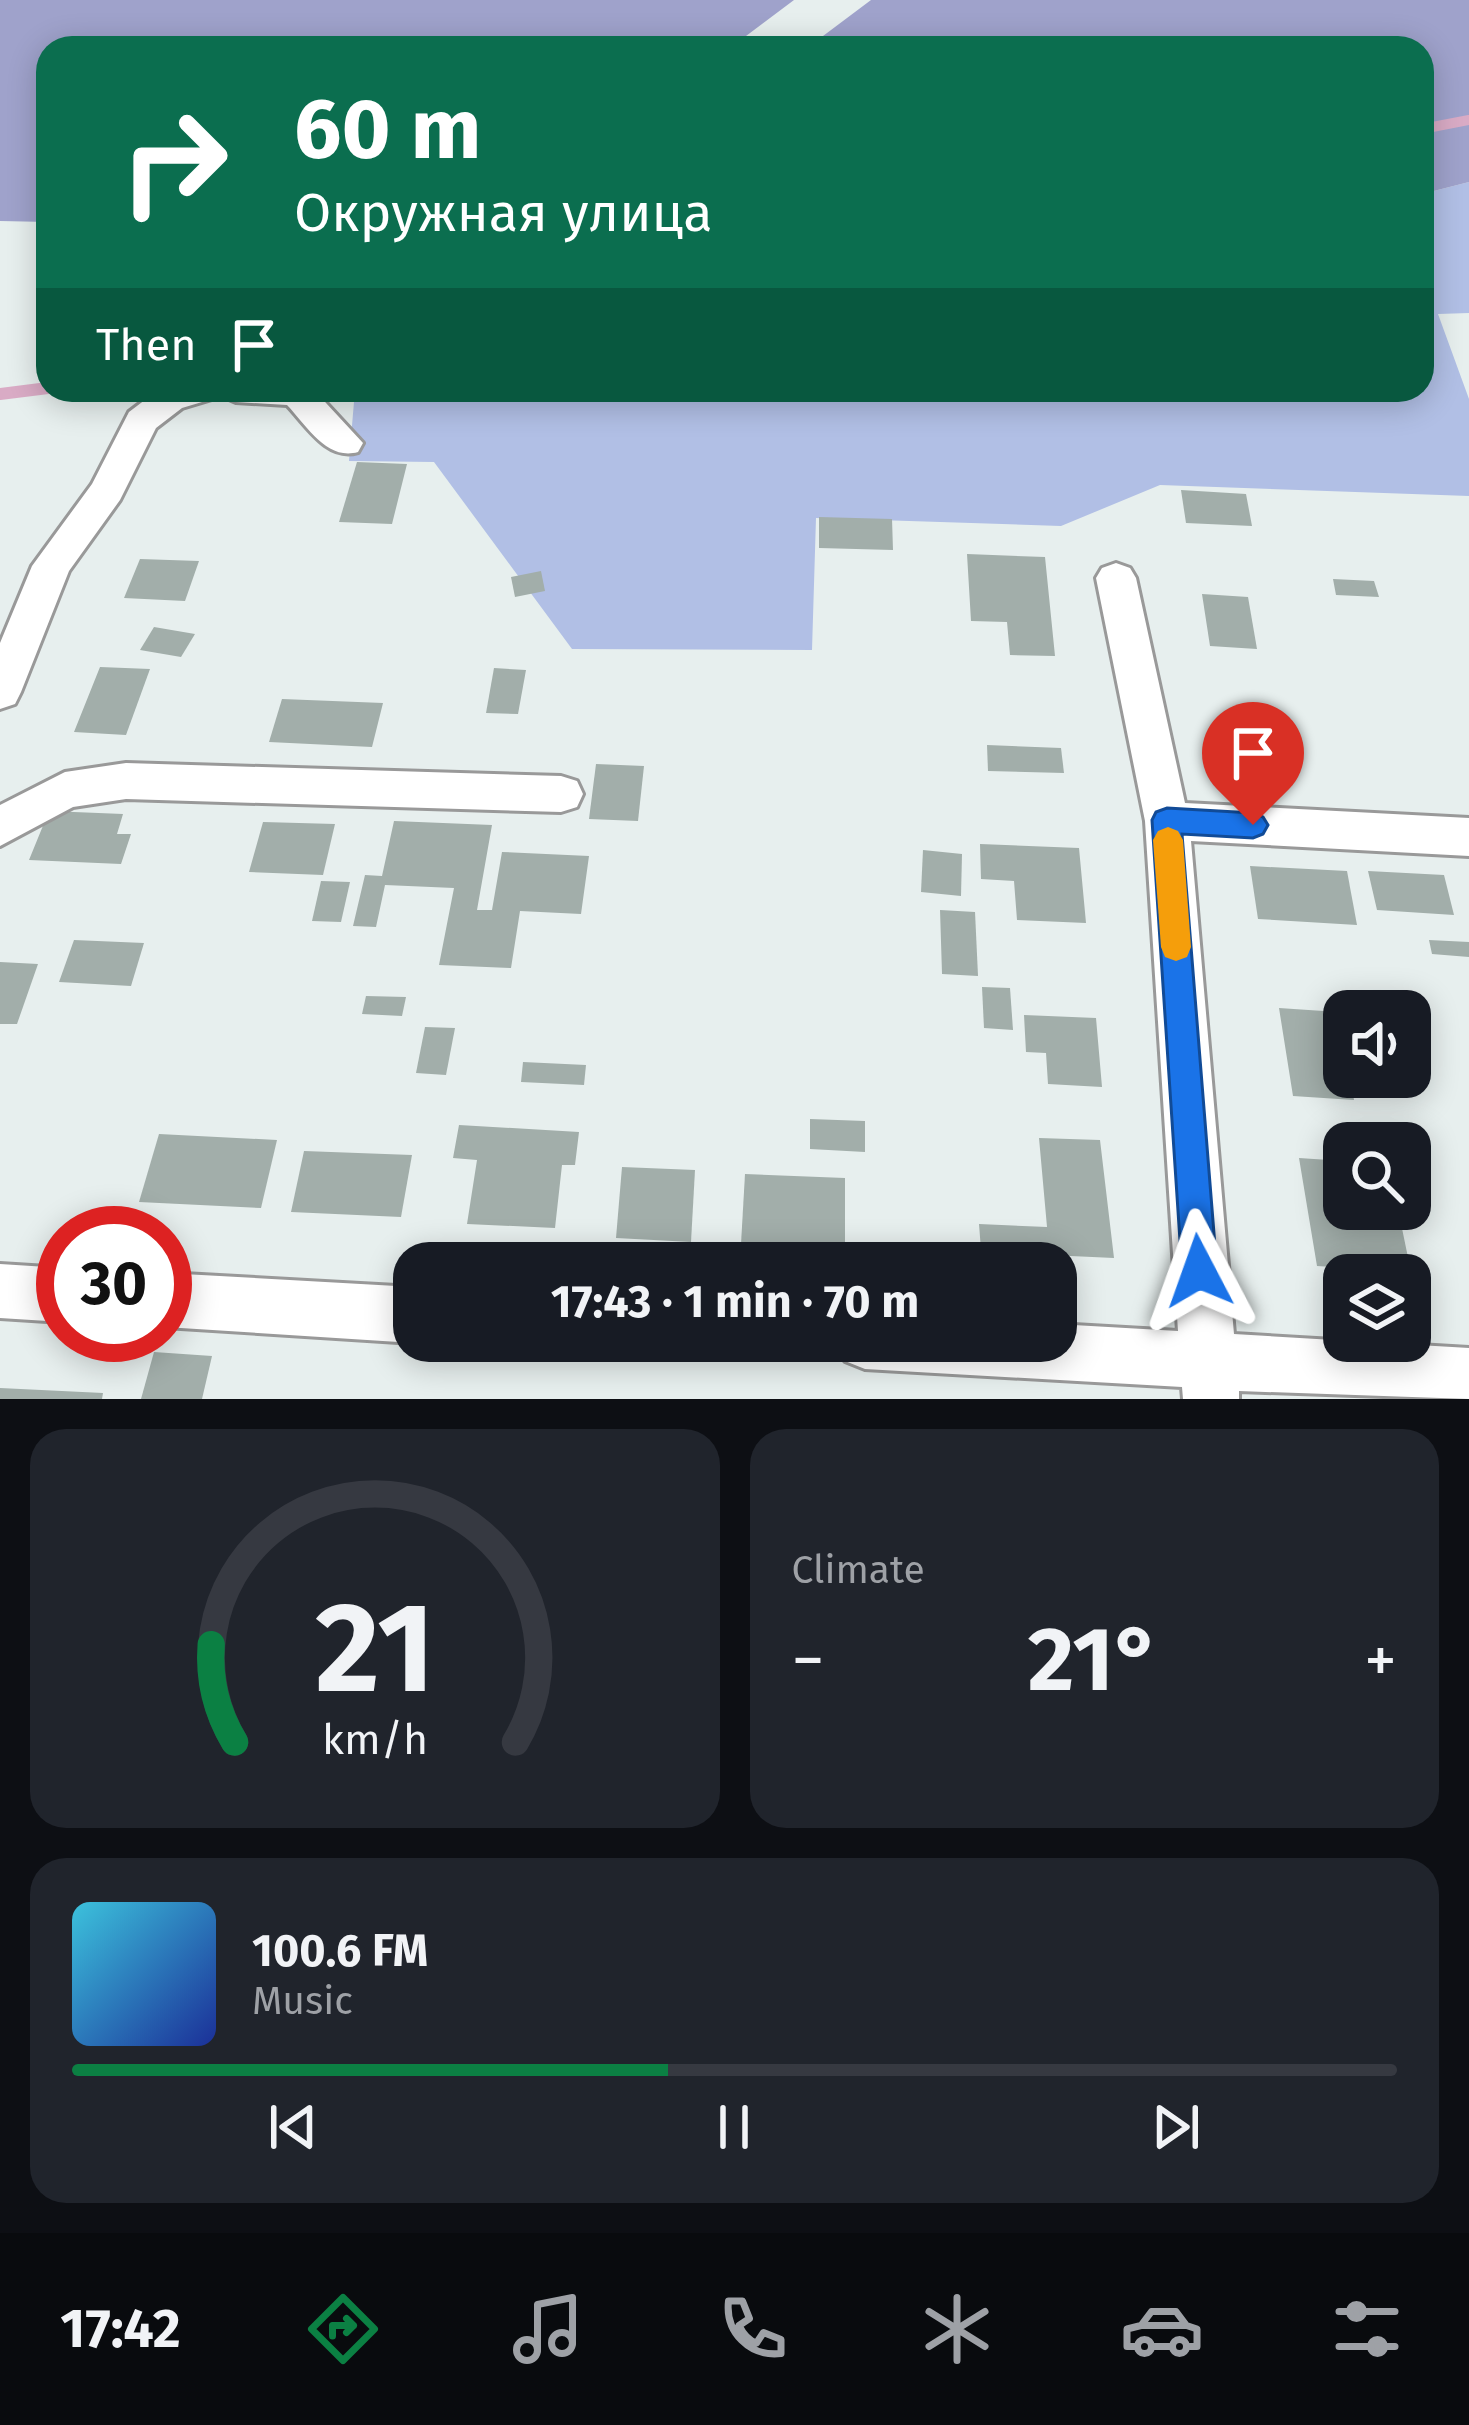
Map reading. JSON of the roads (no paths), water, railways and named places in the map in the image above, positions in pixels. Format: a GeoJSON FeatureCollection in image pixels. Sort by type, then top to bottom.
{"type":"FeatureCollection","features":[{"type":"Feature","properties":{"kind":"street"},"geometry":{"type":"LineString","coordinates":[[0,692],[52,566],[107,491],[142,421],[167,402]]}},
{"type":"Feature","properties":{"kind":"street"},"geometry":{"type":"LineString","coordinates":[[305,402],[345,443]]}},
{"type":"Feature","properties":{"kind":"street"},"geometry":{"type":"LineString","coordinates":[[1116,578],[1167,820],[1208,1380]]}},
{"type":"Feature","properties":{"kind":"street"},"geometry":{"type":"LineString","coordinates":[[0,827],[65,790],[126,781],[561,794]]}},
{"type":"Feature","properties":{"kind":"street"},"geometry":{"type":"LineString","coordinates":[[1167,820],[1469,837]]}},
{"type":"Feature","properties":{"kind":"street"},"geometry":{"type":"LineString","coordinates":[[0,1291],[36,1293]]}},
{"type":"Feature","properties":{"kind":"street"},"geometry":{"type":"LineString","coordinates":[[192,1302],[393,1314]]}},
{"type":"Feature","properties":{"kind":"street"},"geometry":{"type":"LineString","coordinates":[[1050,1362],[1208,1380],[1469,1376]]}},
{"type":"Feature","properties":{"kind":"waterway"},"geometry":{"type":"LineString","coordinates":[[1434,127],[1469,120]]}},
{"type":"Feature","properties":{"kind":"waterway"},"geometry":{"type":"LineString","coordinates":[[0,394],[36,390]]}}]}
